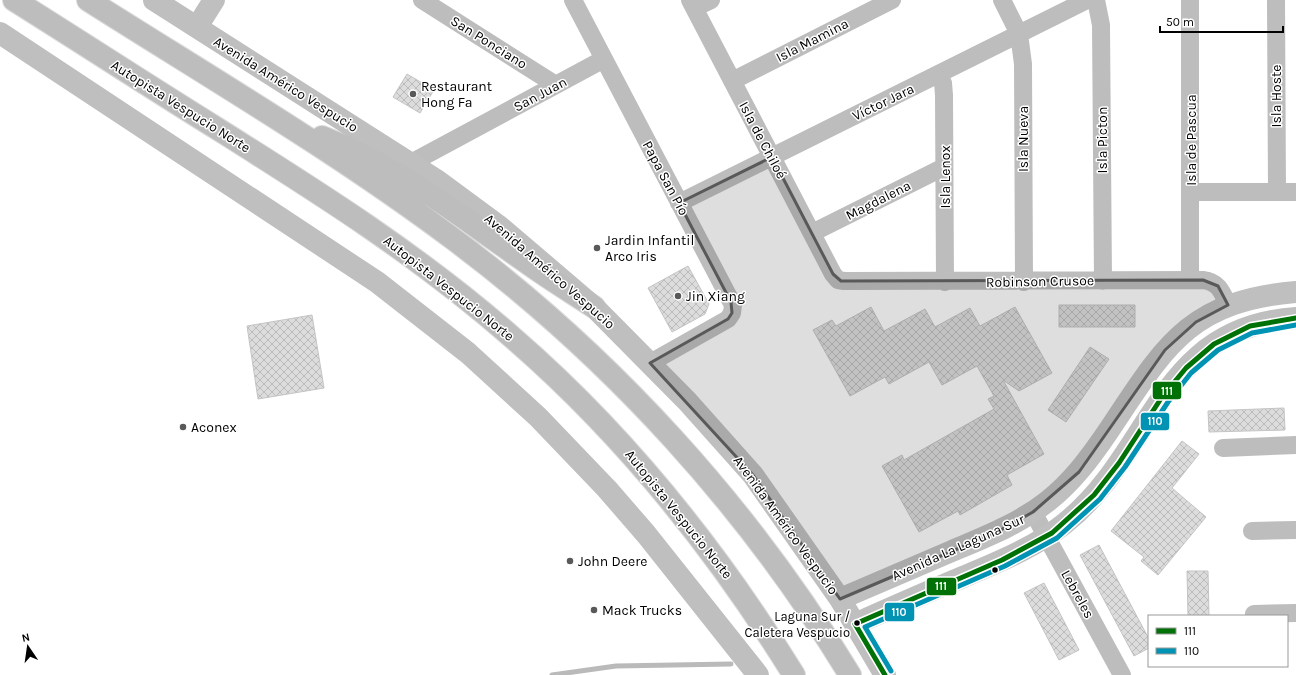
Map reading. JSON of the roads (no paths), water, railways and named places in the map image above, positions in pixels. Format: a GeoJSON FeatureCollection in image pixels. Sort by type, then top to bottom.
{"type":"FeatureCollection","features":[{"type":"Feature","properties":{"kind":"highway","name":"Autopista Vespucio Norte"},"geometry":{"type":"LineString","coordinates":[[14,0],[347,210],[436,274],[514,338],[582,402],[652,477],[736,586],[794,675]]}},
{"type":"Feature","properties":{"kind":"highway"},"geometry":{"type":"LineString","coordinates":[[88,0],[365,177],[457,242],[544,312],[613,376],[678,444],[746,524],[809,610],[850,675]]}},
{"type":"Feature","properties":{"kind":"highway"},"geometry":{"type":"LineString","coordinates":[[282,123],[335,142],[386,167],[434,197],[526,262],[594,307]]}},
{"type":"Feature","properties":{"kind":"main road","name":"Avenida Américo Vespucio"},"geometry":{"type":"LineString","coordinates":[[154,0],[177,6],[197,27],[411,163],[499,226],[594,307],[650,363],[720,437],[753,475],[840,599],[885,675]]}},
{"type":"Feature","properties":{"kind":"main road"},"geometry":{"type":"LineString","coordinates":[[197,27],[214,0]]}},
{"type":"Feature","properties":{"kind":"main road"},"geometry":{"type":"LineString","coordinates":[[0,33],[377,282],[468,353],[538,417],[602,483],[646,534],[758,675]]}},
{"type":"Feature","properties":{"kind":"main road","name":"Avenida La Laguna Sur"},"geometry":{"type":"LineString","coordinates":[[840,599],[997,532],[1034,512],[1064,488],[1079,472],[1165,350],[1196,322],[1228,305],[1268,296],[1296,292]]}},
{"type":"Feature","properties":{"kind":"main road","name":"Avenida La Laguna Sur"},"geometry":{"type":"LineString","coordinates":[[855,624],[1005,558],[1047,537],[1066,522],[1104,484],[1176,378],[1199,354],[1222,338],[1243,329],[1264,322],[1296,318]]}},
{"type":"Feature","properties":{"kind":"street","name":"San Ponciano"},"geometry":{"type":"LineString","coordinates":[[422,0],[556,85]]}},
{"type":"Feature","properties":{"kind":"street","name":"Papa San Pío"},"geometry":{"type":"LineString","coordinates":[[573,0],[731,302],[732,313],[728,319],[650,363]]}},
{"type":"Feature","properties":{"kind":"street"},"geometry":{"type":"LineString","coordinates":[[692,4],[711,0]]}},
{"type":"Feature","properties":{"kind":"street","name":"Isla Mamina"},"geometry":{"type":"LineString","coordinates":[[732,80],[892,0]]}},
{"type":"Feature","properties":{"kind":"street","name":"Isla Nueva"},"geometry":{"type":"LineString","coordinates":[[1002,0],[1019,34],[1023,64],[1024,282]]}},
{"type":"Feature","properties":{"kind":"street","name":"Víctor Jara"},"geometry":{"type":"LineString","coordinates":[[679,203],[1087,0]]}},
{"type":"Feature","properties":{"kind":"street","name":"Isla Picton"},"geometry":{"type":"LineString","coordinates":[[1096,0],[1101,25],[1103,281]]}},
{"type":"Feature","properties":{"kind":"street","name":"Isla de Pascua"},"geometry":{"type":"LineString","coordinates":[[1190,0],[1190,279]]}},
{"type":"Feature","properties":{"kind":"street","name":"Isla Hoste"},"geometry":{"type":"LineString","coordinates":[[1276,0],[1277,192]]}},
{"type":"Feature","properties":{"kind":"street","name":"Isla de Chiloé"},"geometry":{"type":"LineString","coordinates":[[692,4],[833,274],[838,280]]}},
{"type":"Feature","properties":{"kind":"street","name":"San Juan"},"geometry":{"type":"LineString","coordinates":[[411,163],[604,59]]}},
{"type":"Feature","properties":{"kind":"street","name":"Isla Lenox"},"geometry":{"type":"LineString","coordinates":[[938,74],[944,89],[945,282]]}},
{"type":"Feature","properties":{"kind":"street","name":"Magdalena"},"geometry":{"type":"LineString","coordinates":[[812,233],[944,167]]}},
{"type":"Feature","properties":{"kind":"street"},"geometry":{"type":"LineString","coordinates":[[1191,192],[1296,192]]}},
{"type":"Feature","properties":{"kind":"street","name":"Robinson Crusoe"},"geometry":{"type":"LineString","coordinates":[[838,280],[1024,282],[1190,279],[1214,283],[1218,286],[1228,305]]}},
{"type":"Feature","properties":{"kind":"street"},"geometry":{"type":"LineString","coordinates":[[1223,448],[1296,445]]}},
{"type":"Feature","properties":{"kind":"street","name":"Lebreles"},"geometry":{"type":"LineString","coordinates":[[1034,512],[1122,675]]}},
{"type":"Feature","properties":{"kind":"street"},"geometry":{"type":"LineString","coordinates":[[1252,531],[1296,530]]}},
{"type":"Feature","properties":{"kind":"street"},"geometry":{"type":"LineString","coordinates":[[1254,614],[1296,613]]}},
{"type":"Feature","properties":{"kind":"waterway"},"geometry":{"type":"LineString","coordinates":[[552,675],[616,666],[731,664]]}},
{"type":"Feature","properties":{"kind":"place","name":"Restaurant Hong Fa"},"geometry":{"type":"Point","coordinates":[413,94]}},
{"type":"Feature","properties":{"kind":"place","name":"Jardin Infantil Arco Iris"},"geometry":{"type":"Point","coordinates":[597,248]}},
{"type":"Feature","properties":{"kind":"place","name":"Jin Xiang"},"geometry":{"type":"Point","coordinates":[678,296]}},
{"type":"Feature","properties":{"kind":"place","name":"Aconex"},"geometry":{"type":"Point","coordinates":[183,427]}},
{"type":"Feature","properties":{"kind":"place","name":"John Deere"},"geometry":{"type":"Point","coordinates":[570,561]}},
{"type":"Feature","properties":{"kind":"place","name":"Mack Trucks"},"geometry":{"type":"Point","coordinates":[594,610]}},
{"type":"Feature","properties":{"kind":"place","name":"Laguna Sur / Caletera Vespucio"},"geometry":{"type":"Point","coordinates":[857,623]}}]}
